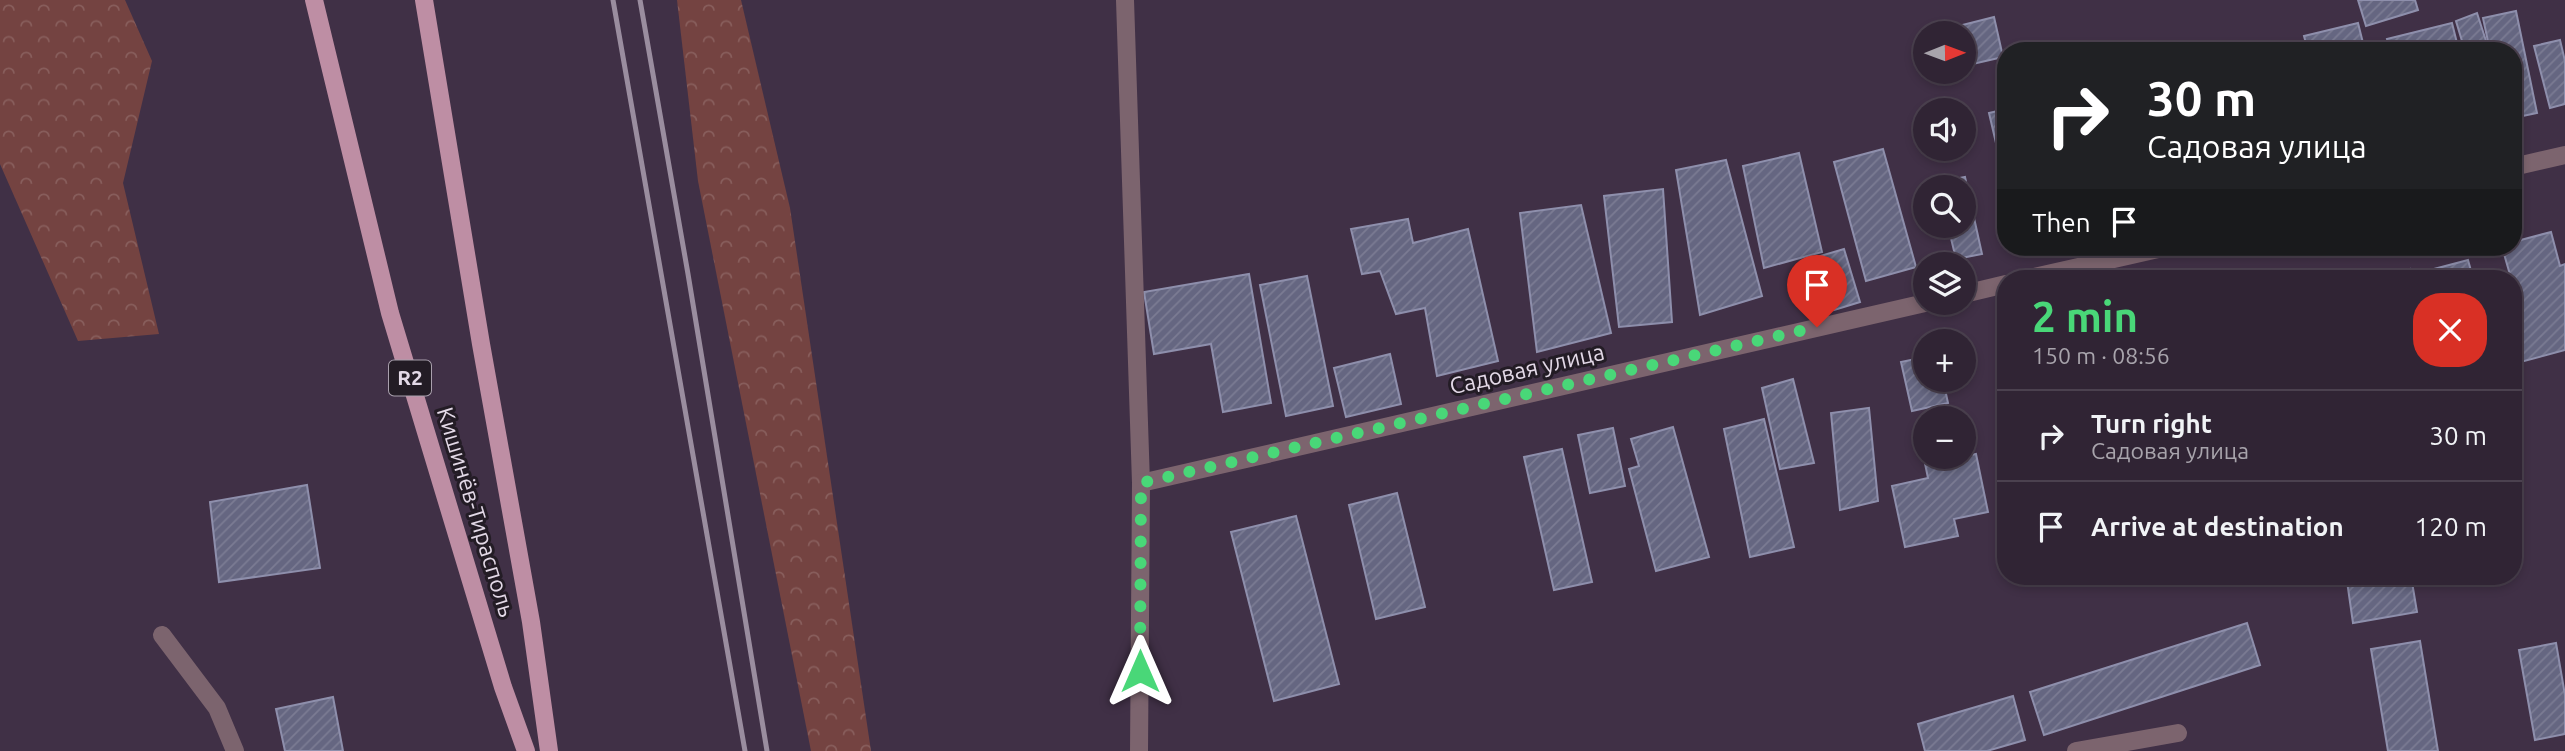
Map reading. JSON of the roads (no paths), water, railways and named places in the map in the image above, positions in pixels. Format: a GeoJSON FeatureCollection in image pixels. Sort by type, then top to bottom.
{"type":"FeatureCollection","features":[{"type":"Feature","properties":{"kind":"main road","name":"Кишинёв-Тирасполь"},"geometry":{"type":"LineString","coordinates":[[314,0],[390,313],[499,673],[526,751]]}},
{"type":"Feature","properties":{"kind":"main road","name":"Кишинёв-Тирасполь"},"geometry":{"type":"LineString","coordinates":[[424,0],[481,344],[531,622],[550,751]]}},
{"type":"Feature","properties":{"kind":"street"},"geometry":{"type":"LineString","coordinates":[[1125,0],[1141,483],[1139,751]]}},
{"type":"Feature","properties":{"kind":"street"},"geometry":{"type":"LineString","coordinates":[[2522,165],[2565,155]]}},
{"type":"Feature","properties":{"kind":"street"},"geometry":{"type":"LineString","coordinates":[[2066,270],[2128,256]]}},
{"type":"Feature","properties":{"kind":"street"},"geometry":{"type":"LineString","coordinates":[[1976,291],[1997,286]]}},
{"type":"Feature","properties":{"kind":"street","name":"Садовая улица"},"geometry":{"type":"LineString","coordinates":[[1141,483],[1913,306]]}},
{"type":"Feature","properties":{"kind":"street"},"geometry":{"type":"LineString","coordinates":[[162,635],[217,708],[235,751]]}},
{"type":"Feature","properties":{"kind":"street"},"geometry":{"type":"LineString","coordinates":[[2076,751],[2178,733]]}},
{"type":"Feature","properties":{"kind":"railway"},"geometry":{"type":"LineString","coordinates":[[613,0],[745,751]]}},
{"type":"Feature","properties":{"kind":"railway"},"geometry":{"type":"LineString","coordinates":[[640,0],[767,751]]}}]}
